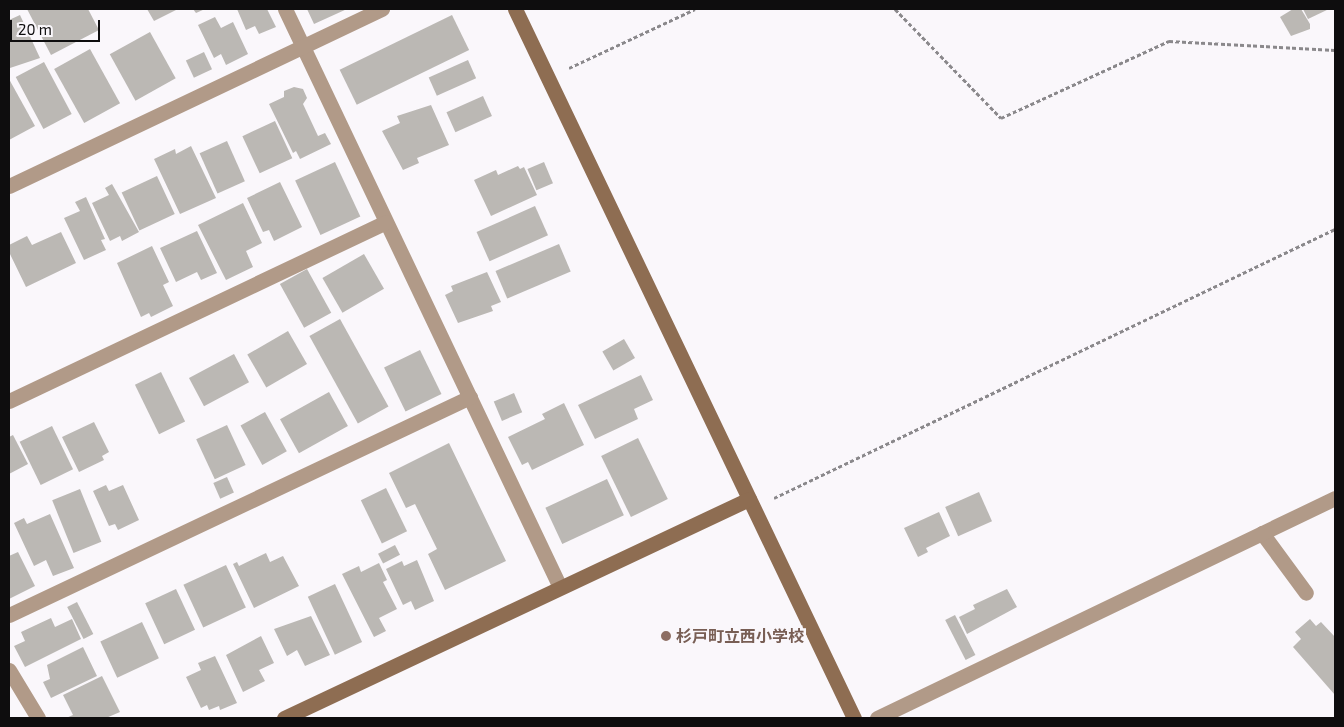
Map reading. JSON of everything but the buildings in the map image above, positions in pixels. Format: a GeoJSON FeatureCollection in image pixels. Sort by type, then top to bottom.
{"type":"FeatureCollection","features":[{"type":"Feature","properties":{"kind":"street"},"geometry":{"type":"LineString","coordinates":[[285,9],[560,587]]}},
{"type":"Feature","properties":{"kind":"street"},"geometry":{"type":"LineString","coordinates":[[9,186],[382,9]]}},
{"type":"Feature","properties":{"kind":"street"},"geometry":{"type":"LineString","coordinates":[[516,9],[854,718]]}},
{"type":"Feature","properties":{"kind":"street"},"geometry":{"type":"LineString","coordinates":[[9,401],[386,222]]}},
{"type":"Feature","properties":{"kind":"street"},"geometry":{"type":"LineString","coordinates":[[9,615],[470,397]]}},
{"type":"Feature","properties":{"kind":"street"},"geometry":{"type":"LineString","coordinates":[[877,718],[1335,498]]}},
{"type":"Feature","properties":{"kind":"street"},"geometry":{"type":"LineString","coordinates":[[284,718],[560,587],[751,503]]}},
{"type":"Feature","properties":{"kind":"street"},"geometry":{"type":"LineString","coordinates":[[1262,533],[1306,593]]}},
{"type":"Feature","properties":{"kind":"street"},"geometry":{"type":"LineString","coordinates":[[9,670],[38,718]]}},
{"type":"Feature","properties":{"kind":"path"},"geometry":{"type":"LineString","coordinates":[[548,78],[695,9]]}},
{"type":"Feature","properties":{"kind":"path"},"geometry":{"type":"LineString","coordinates":[[895,9],[1001,118],[1169,41],[1335,50]]}},
{"type":"Feature","properties":{"kind":"path"},"geometry":{"type":"LineString","coordinates":[[751,503],[1335,229]]}},
{"type":"Feature","properties":{"kind":"place","name":"杉戸町立西小学校"},"geometry":{"type":"Point","coordinates":[666,636]}}]}
